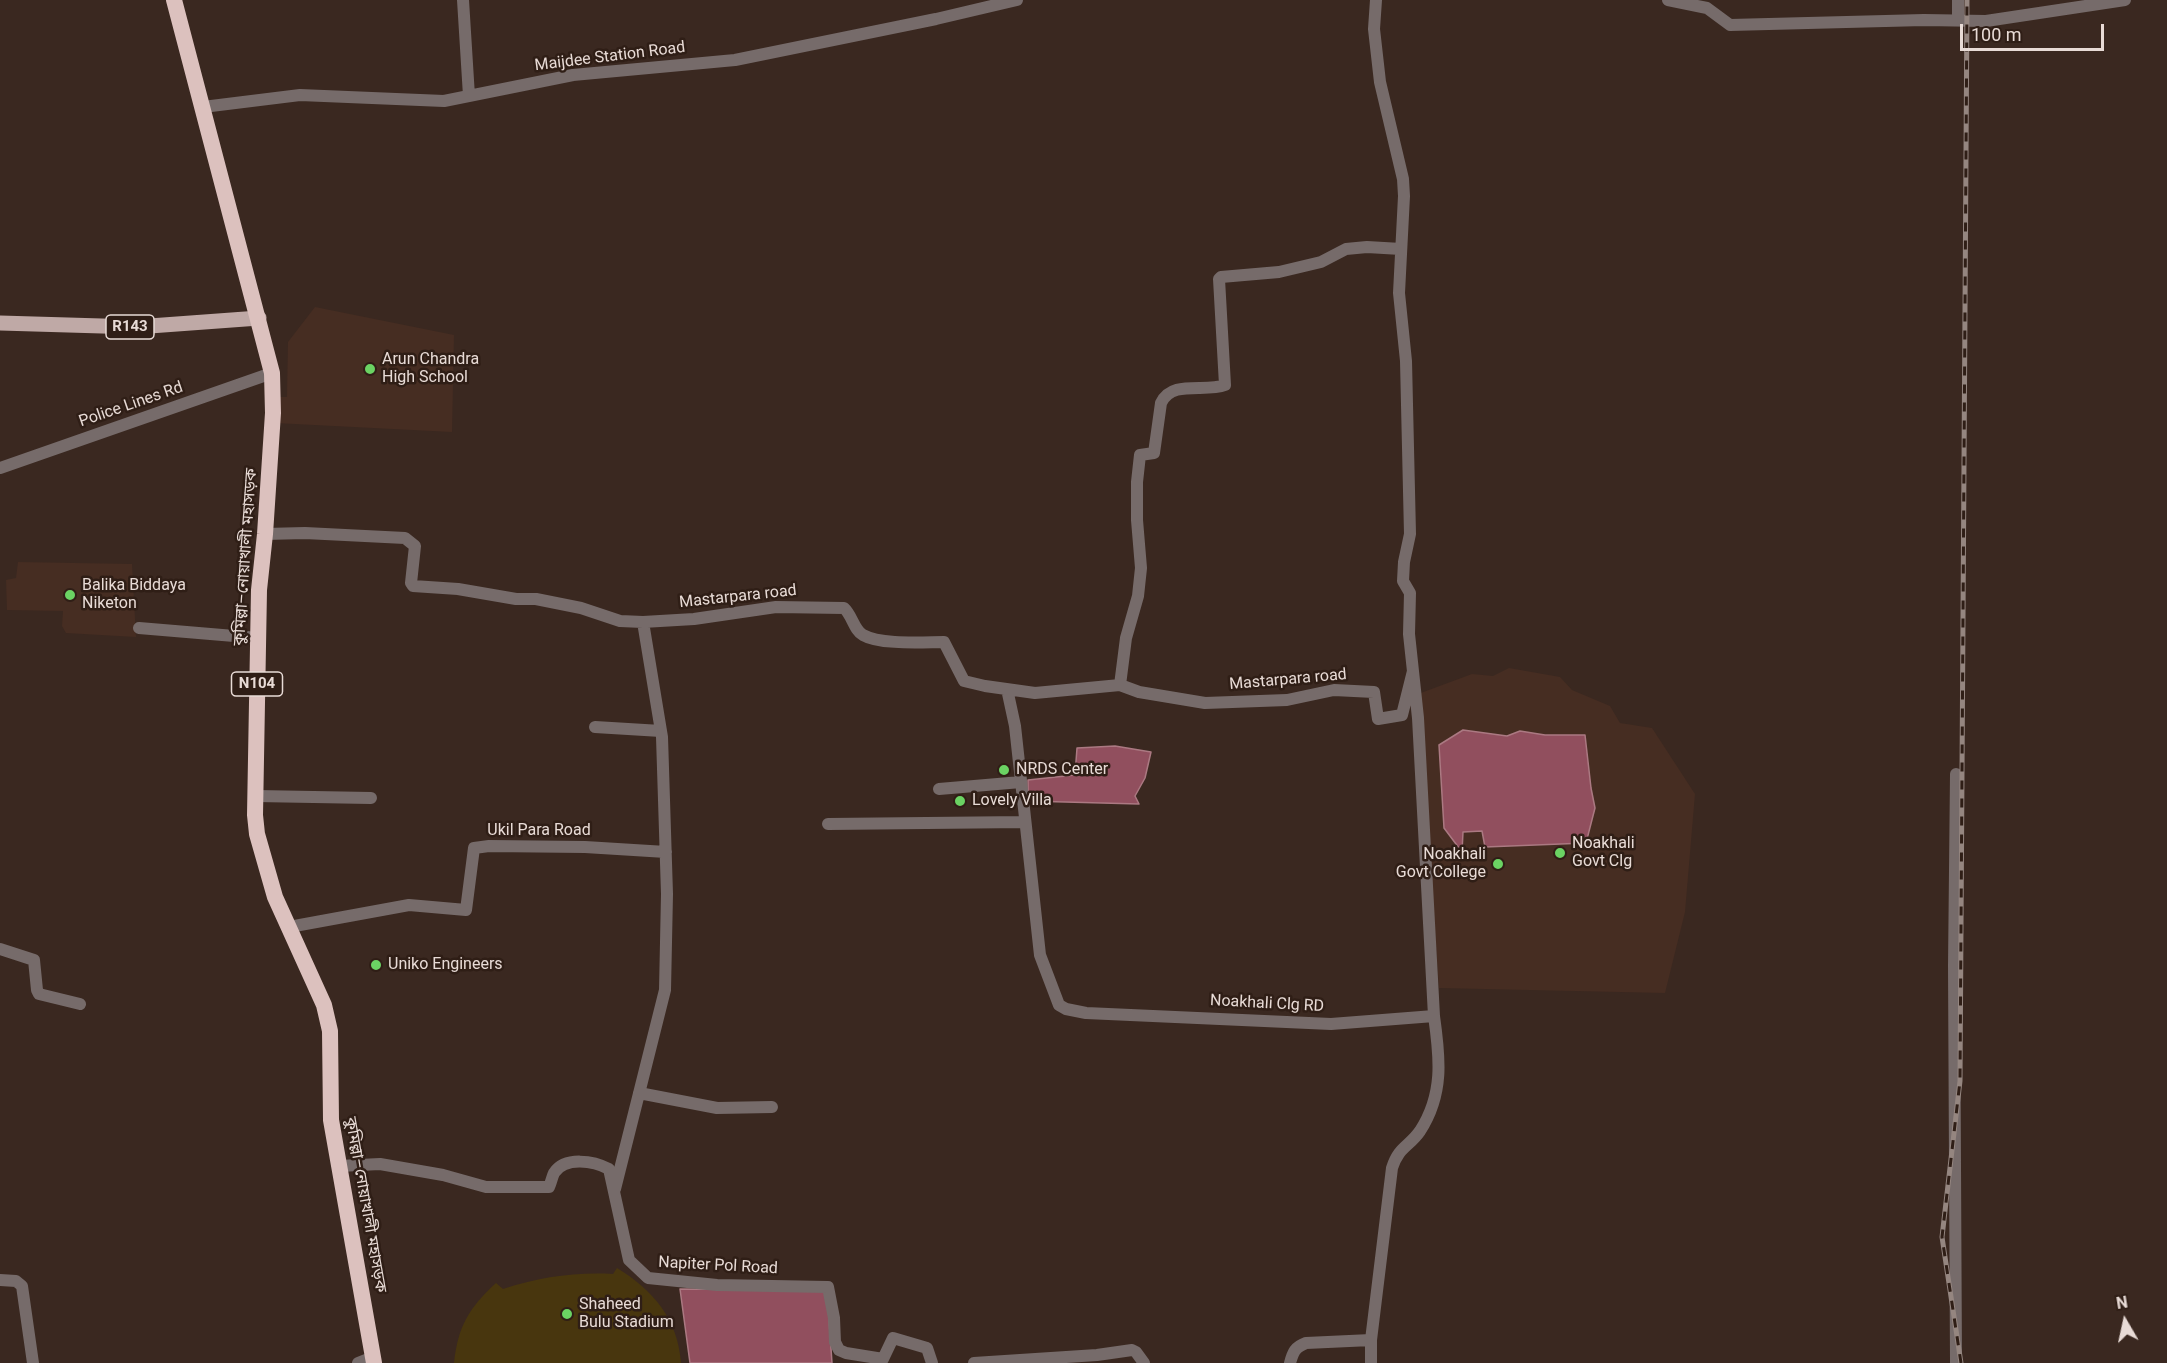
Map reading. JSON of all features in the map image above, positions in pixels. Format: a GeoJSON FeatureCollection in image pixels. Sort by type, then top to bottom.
{"type":"FeatureCollection","features":[{"type":"Feature","properties":{"kind":"highway","name":"কুমিল্লা–নোয়াখালী মহাসড়ক"},"geometry":{"type":"LineString","coordinates":[[174,0],[272,373],[273,413],[265,534],[258,590],[257,834],[275,897],[324,1005],[330,1031],[331,1120],[368,1361]]}},
{"type":"Feature","properties":{"kind":"main road","name":"R143"},"geometry":{"type":"LineString","coordinates":[[0,323],[136,327],[259,318]]}},
{"type":"Feature","properties":{"kind":"street"},"geometry":{"type":"LineString","coordinates":[[463,0],[469,96]]}},
{"type":"Feature","properties":{"kind":"street","name":"Maijdee Station Road"},"geometry":{"type":"LineString","coordinates":[[203,107],[300,95],[444,101],[573,75],[735,60],[1017,0]]}},
{"type":"Feature","properties":{"kind":"street"},"geometry":{"type":"LineString","coordinates":[[1371,1363],[1371,1340],[1392,1168],[1396,1155],[1419,1132],[1437,1097],[1439,1072],[1418,717],[1409,634],[1410,593],[1403,581],[1404,562],[1410,534],[1406,361],[1399,292],[1404,196],[1403,179],[1380,82],[1374,29],[1376,0]]}},
{"type":"Feature","properties":{"kind":"street"},"geometry":{"type":"LineString","coordinates":[[1668,0],[1707,8],[1730,25],[1986,21],[2125,0]]}},
{"type":"Feature","properties":{"kind":"street"},"geometry":{"type":"LineString","coordinates":[[1958,0],[1958,20]]}},
{"type":"Feature","properties":{"kind":"street"},"geometry":{"type":"LineString","coordinates":[[1120,685],[1126,638],[1138,596],[1141,568],[1137,520],[1140,455],[1154,453],[1164,396],[1177,389],[1225,385],[1219,279],[1279,272],[1321,262],[1346,249],[1367,247],[1401,249]]}},
{"type":"Feature","properties":{"kind":"street","name":"Police Lines Rd"},"geometry":{"type":"LineString","coordinates":[[0,468],[272,373]]}},
{"type":"Feature","properties":{"kind":"street","name":"Mastarpara road"},"geometry":{"type":"LineString","coordinates":[[265,534],[305,533],[405,538],[415,546],[411,583],[413,586],[536,599],[581,608],[620,621],[694,619],[776,607],[844,608],[850,613],[858,631],[863,636],[890,642],[944,642],[964,681],[1035,693],[1120,685],[1139,692],[1205,703],[1287,700],[1334,690],[1374,692],[1378,718],[1402,715],[1413,671]]}},
{"type":"Feature","properties":{"kind":"street"},"geometry":{"type":"LineString","coordinates":[[614,1193],[665,990],[668,894],[661,731],[644,622]]}},
{"type":"Feature","properties":{"kind":"street"},"geometry":{"type":"LineString","coordinates":[[139,628],[258,638]]}},
{"type":"Feature","properties":{"kind":"street","name":"Noakhali Clg RD"},"geometry":{"type":"LineString","coordinates":[[1007,689],[1015,726],[1040,955],[1059,1005],[1066,1009],[1086,1013],[1331,1023],[1434,1016]]}},
{"type":"Feature","properties":{"kind":"street"},"geometry":{"type":"LineString","coordinates":[[595,727],[661,731]]}},
{"type":"Feature","properties":{"kind":"street"},"geometry":{"type":"LineString","coordinates":[[1956,774],[1954,966],[1956,1363]]}},
{"type":"Feature","properties":{"kind":"street"},"geometry":{"type":"LineString","coordinates":[[939,789],[1021,782]]}},
{"type":"Feature","properties":{"kind":"street"},"geometry":{"type":"LineString","coordinates":[[256,796],[371,798]]}},
{"type":"Feature","properties":{"kind":"street"},"geometry":{"type":"LineString","coordinates":[[828,824],[1025,822]]}},
{"type":"Feature","properties":{"kind":"street","name":"Ukil Para Road"},"geometry":{"type":"LineString","coordinates":[[289,927],[409,906],[466,910],[474,848],[489,846],[585,847],[666,852]]}},
{"type":"Feature","properties":{"kind":"street"},"geometry":{"type":"LineString","coordinates":[[0,949],[34,960],[39,993],[80,1004]]}},
{"type":"Feature","properties":{"kind":"street"},"geometry":{"type":"LineString","coordinates":[[639,1093],[717,1108],[772,1107]]}},
{"type":"Feature","properties":{"kind":"street","name":"Napiter Pol Road"},"geometry":{"type":"LineString","coordinates":[[339,1166],[380,1164],[443,1175],[486,1187],[549,1187],[555,1172],[564,1164],[597,1163],[609,1169],[629,1260],[648,1278],[717,1285],[828,1287],[834,1318],[835,1342],[839,1350],[883,1359],[893,1338],[927,1348],[932,1363]]}},
{"type":"Feature","properties":{"kind":"street"},"geometry":{"type":"LineString","coordinates":[[0,1280],[16,1281],[22,1286],[33,1363]]}},
{"type":"Feature","properties":{"kind":"street"},"geometry":{"type":"LineString","coordinates":[[1290,1363],[1298,1346],[1306,1343],[1371,1340]]}},
{"type":"Feature","properties":{"kind":"street"},"geometry":{"type":"LineString","coordinates":[[974,1363],[1097,1355],[1132,1350],[1144,1363]]}},
{"type":"Feature","properties":{"kind":"shaded area","name":"Arun Chandra High School"},"geometry":{"type":"Polygon","coordinates":[[[315,307],[454,335],[452,432],[275,423],[275,397],[287,397],[288,342],[315,307]]]}},
{"type":"Feature","properties":{"kind":"shaded area","name":"Balika Biddaya Niketon"},"geometry":{"type":"Polygon","coordinates":[[[18,562],[132,564],[136,637],[66,633],[62,626],[63,611],[7,610],[6,580],[16,578],[18,562]]]}},
{"type":"Feature","properties":{"kind":"shaded area","name":"Noakhali Govt Clg"},"geometry":{"type":"Polygon","coordinates":[[[1509,668],[1560,677],[1572,690],[1610,706],[1620,723],[1652,728],[1695,794],[1685,912],[1665,993],[1439,988],[1418,694],[1472,674],[1493,676],[1509,668]]]}},
{"type":"Feature","properties":{"kind":"shaded area"},"geometry":{"type":"Polygon","coordinates":[[[1463,730],[1507,736],[1520,731],[1545,735],[1585,735],[1595,808],[1586,843],[1485,847],[1482,831],[1463,832],[1462,852],[1444,828],[1439,745],[1463,730]]]}},
{"type":"Feature","properties":{"kind":"shaded area"},"geometry":{"type":"Polygon","coordinates":[[[1115,746],[1151,752],[1145,778],[1135,796],[1139,804],[1028,801],[1028,780],[1075,775],[1077,748],[1115,746]]]}},
{"type":"Feature","properties":{"kind":"shaded area","name":"Shaheed Bulu Stadium"},"geometry":{"type":"Polygon","coordinates":[[[617,1268],[642,1286],[661,1307],[675,1333],[681,1363],[454,1363],[458,1338],[466,1318],[496,1283],[503,1289],[558,1276],[613,1274],[617,1268]]]}},
{"type":"Feature","properties":{"kind":"shaded area"},"geometry":{"type":"Polygon","coordinates":[[[680,1289],[827,1290],[832,1363],[690,1363],[680,1289]]]}},
{"type":"Feature","properties":{"kind":"railway"},"geometry":{"type":"LineString","coordinates":[[1961,1363],[1942,1237],[1960,1081],[1967,0]]}},
{"type":"Feature","properties":{"kind":"place","name":"Arun Chandra High School"},"geometry":{"type":"Point","coordinates":[370,369]}},
{"type":"Feature","properties":{"kind":"place","name":"Balika Biddaya Niketon"},"geometry":{"type":"Point","coordinates":[70,595]}},
{"type":"Feature","properties":{"kind":"place","name":"NRDS Center"},"geometry":{"type":"Point","coordinates":[1004,770]}},
{"type":"Feature","properties":{"kind":"place","name":"Lovely Villa"},"geometry":{"type":"Point","coordinates":[960,801]}},
{"type":"Feature","properties":{"kind":"place","name":"Noakhali Govt Clg"},"geometry":{"type":"Point","coordinates":[1560,853]}},
{"type":"Feature","properties":{"kind":"place","name":"Noakhali Govt College"},"geometry":{"type":"Point","coordinates":[1498,864]}},
{"type":"Feature","properties":{"kind":"place","name":"Uniko Engineers"},"geometry":{"type":"Point","coordinates":[376,965]}},
{"type":"Feature","properties":{"kind":"place","name":"Shaheed Bulu Stadium"},"geometry":{"type":"Point","coordinates":[567,1314]}}]}
